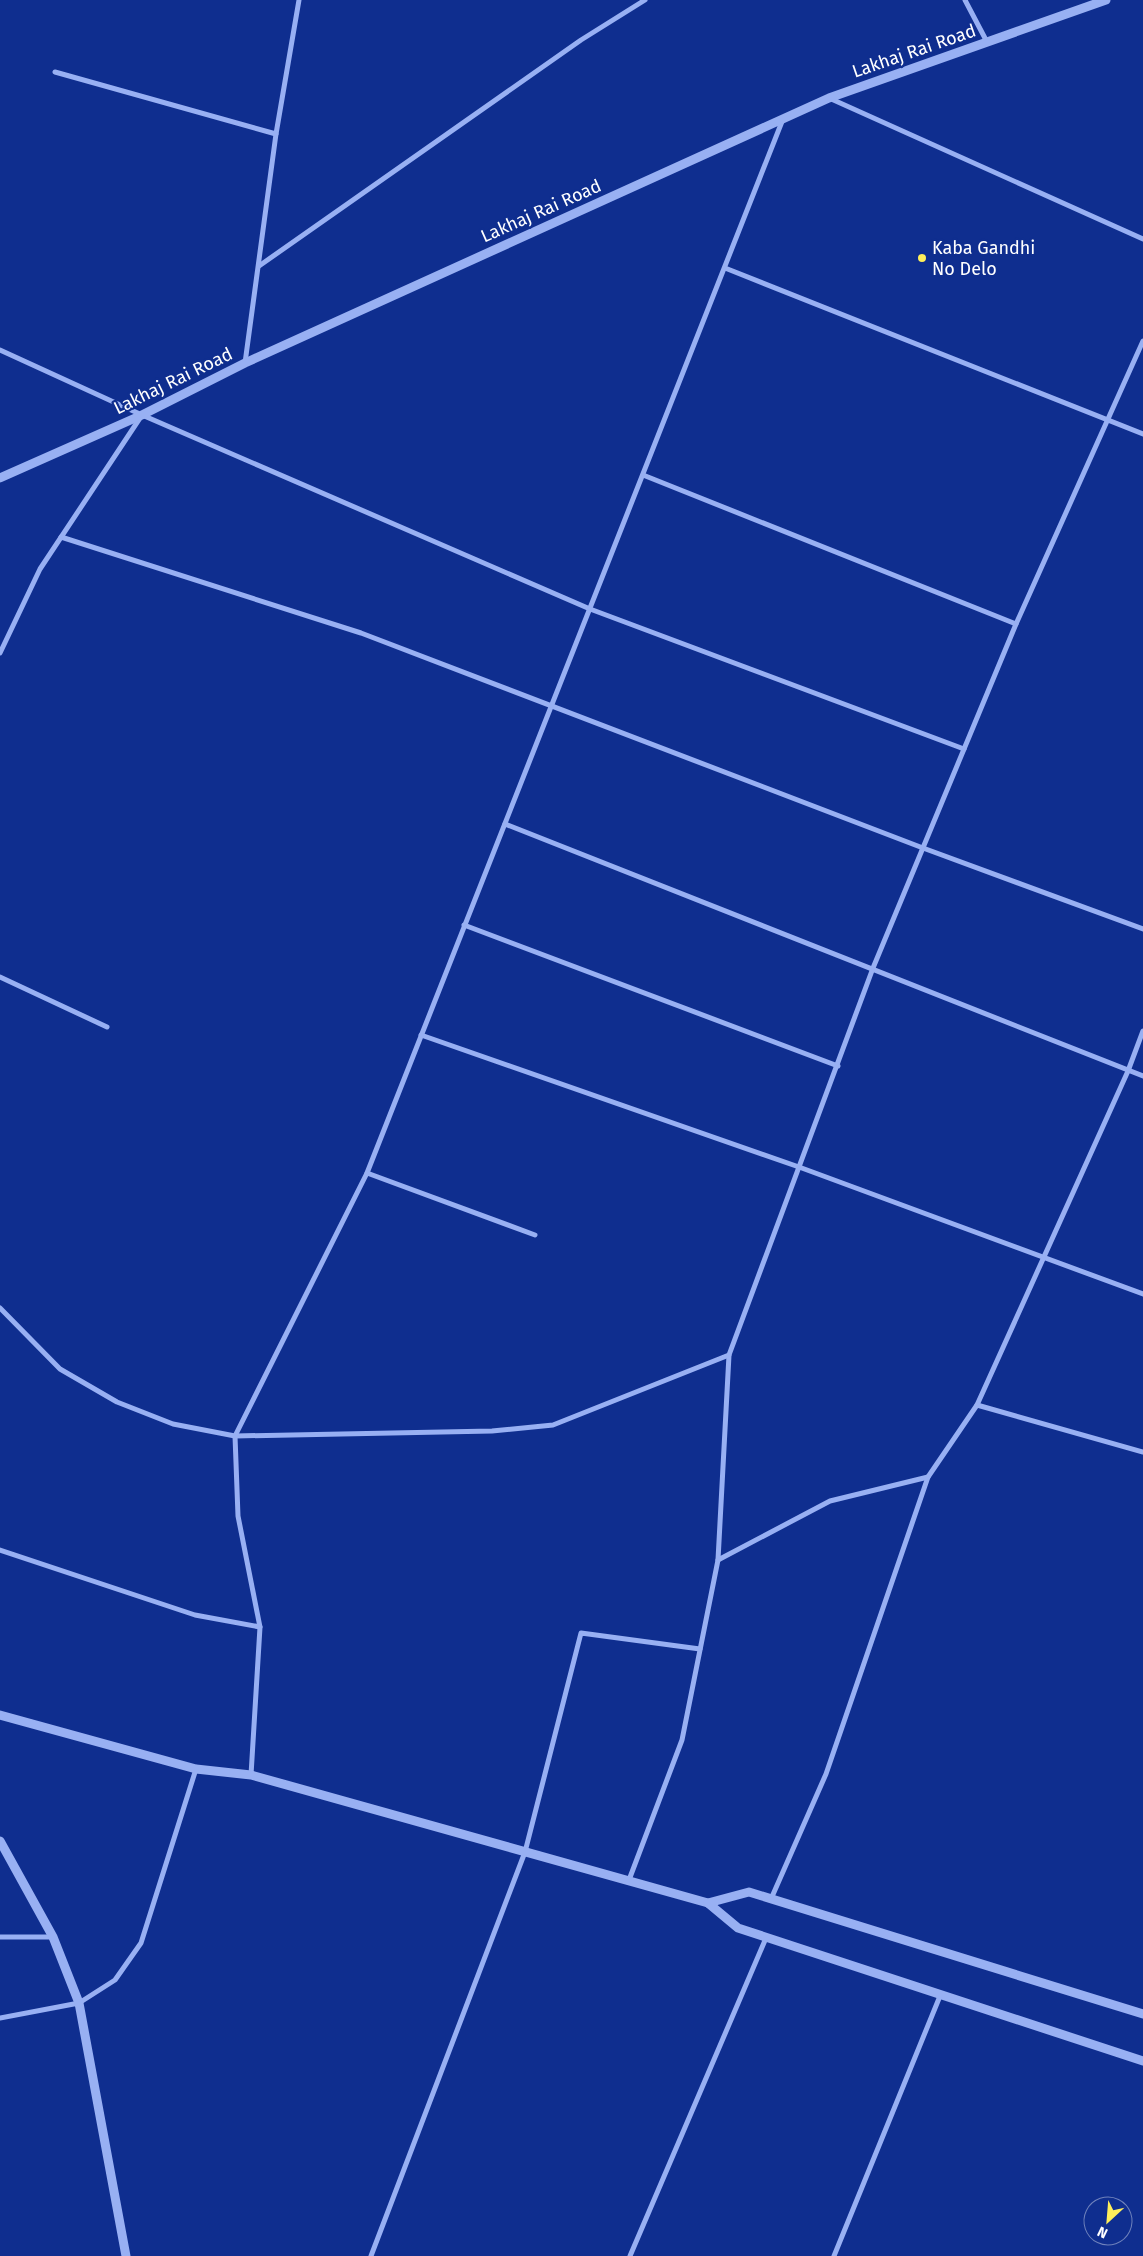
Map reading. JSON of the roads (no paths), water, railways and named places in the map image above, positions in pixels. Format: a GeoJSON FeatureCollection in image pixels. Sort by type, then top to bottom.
{"type":"FeatureCollection","features":[{"type":"Feature","properties":{"kind":"street"},"geometry":{"type":"LineString","coordinates":[[245,363],[276,134],[299,0]]}},
{"type":"Feature","properties":{"kind":"street"},"geometry":{"type":"LineString","coordinates":[[259,266],[582,40],[645,0]]}},
{"type":"Feature","properties":{"kind":"street"},"geometry":{"type":"LineString","coordinates":[[965,0],[987,42]]}},
{"type":"Feature","properties":{"kind":"street","name":"Lakhaj Rai Road"},"geometry":{"type":"LineString","coordinates":[[0,478],[142,415],[245,363],[828,98],[1106,0]]}},
{"type":"Feature","properties":{"kind":"street"},"geometry":{"type":"LineString","coordinates":[[56,72],[276,134]]}},
{"type":"Feature","properties":{"kind":"street"},"geometry":{"type":"LineString","coordinates":[[828,98],[1143,239]]}},
{"type":"Feature","properties":{"kind":"street"},"geometry":{"type":"LineString","coordinates":[[251,1775],[260,1627],[238,1516],[235,1436],[367,1173],[784,118]]}},
{"type":"Feature","properties":{"kind":"street"},"geometry":{"type":"LineString","coordinates":[[725,268],[1143,434]]}},
{"type":"Feature","properties":{"kind":"street"},"geometry":{"type":"LineString","coordinates":[[628,1880],[682,1740],[718,1560],[729,1355],[873,968],[1016,624],[1143,341]]}},
{"type":"Feature","properties":{"kind":"street"},"geometry":{"type":"LineString","coordinates":[[1,351],[142,415],[590,610],[964,750]]}},
{"type":"Feature","properties":{"kind":"street"},"geometry":{"type":"LineString","coordinates":[[0,653],[40,568],[142,415]]}},
{"type":"Feature","properties":{"kind":"street"},"geometry":{"type":"LineString","coordinates":[[643,475],[1016,624]]}},
{"type":"Feature","properties":{"kind":"street"},"geometry":{"type":"LineString","coordinates":[[61,538],[361,633],[924,848],[1143,929]]}},
{"type":"Feature","properties":{"kind":"street"},"geometry":{"type":"LineString","coordinates":[[505,824],[1143,1076]]}},
{"type":"Feature","properties":{"kind":"street"},"geometry":{"type":"LineString","coordinates":[[464,925],[838,1066]]}},
{"type":"Feature","properties":{"kind":"street"},"geometry":{"type":"LineString","coordinates":[[0,977],[107,1027]]}},
{"type":"Feature","properties":{"kind":"street"},"geometry":{"type":"LineString","coordinates":[[772,1899],[826,1774],[928,1477],[977,1405],[1128,1071],[1143,1031]]}},
{"type":"Feature","properties":{"kind":"street"},"geometry":{"type":"LineString","coordinates":[[421,1035],[799,1167],[1143,1294]]}},
{"type":"Feature","properties":{"kind":"street"},"geometry":{"type":"LineString","coordinates":[[367,1173],[535,1235]]}},
{"type":"Feature","properties":{"kind":"street"},"geometry":{"type":"LineString","coordinates":[[0,1308],[60,1369],[117,1402],[173,1424],[235,1436],[492,1431],[553,1426],[729,1355]]}},
{"type":"Feature","properties":{"kind":"street"},"geometry":{"type":"LineString","coordinates":[[977,1405],[1143,1452]]}},
{"type":"Feature","properties":{"kind":"street"},"geometry":{"type":"LineString","coordinates":[[718,1560],[830,1502],[928,1477]]}},
{"type":"Feature","properties":{"kind":"street"},"geometry":{"type":"LineString","coordinates":[[0,1550],[195,1615],[260,1627]]}},
{"type":"Feature","properties":{"kind":"street"},"geometry":{"type":"LineString","coordinates":[[371,2256],[525,1852],[581,1633],[700,1649]]}},
{"type":"Feature","properties":{"kind":"street"},"geometry":{"type":"LineString","coordinates":[[0,1715],[196,1769],[251,1775],[708,1903],[738,1928],[940,1996],[1143,2061]]}},
{"type":"Feature","properties":{"kind":"street"},"geometry":{"type":"LineString","coordinates":[[0,2018],[79,2003],[116,1980],[141,1943],[196,1769]]}},
{"type":"Feature","properties":{"kind":"street"},"geometry":{"type":"LineString","coordinates":[[0,1840],[53,1937],[79,2003],[126,2256]]}},
{"type":"Feature","properties":{"kind":"street"},"geometry":{"type":"LineString","coordinates":[[708,1903],[749,1892],[1143,2014]]}},
{"type":"Feature","properties":{"kind":"street"},"geometry":{"type":"LineString","coordinates":[[0,1937],[53,1937]]}},
{"type":"Feature","properties":{"kind":"street"},"geometry":{"type":"LineString","coordinates":[[630,2256],[766,1938]]}},
{"type":"Feature","properties":{"kind":"street"},"geometry":{"type":"LineString","coordinates":[[834,2256],[940,1996]]}},
{"type":"Feature","properties":{"kind":"place","name":"Kaba Gandhi No Delo"},"geometry":{"type":"Point","coordinates":[922,258]}}]}
